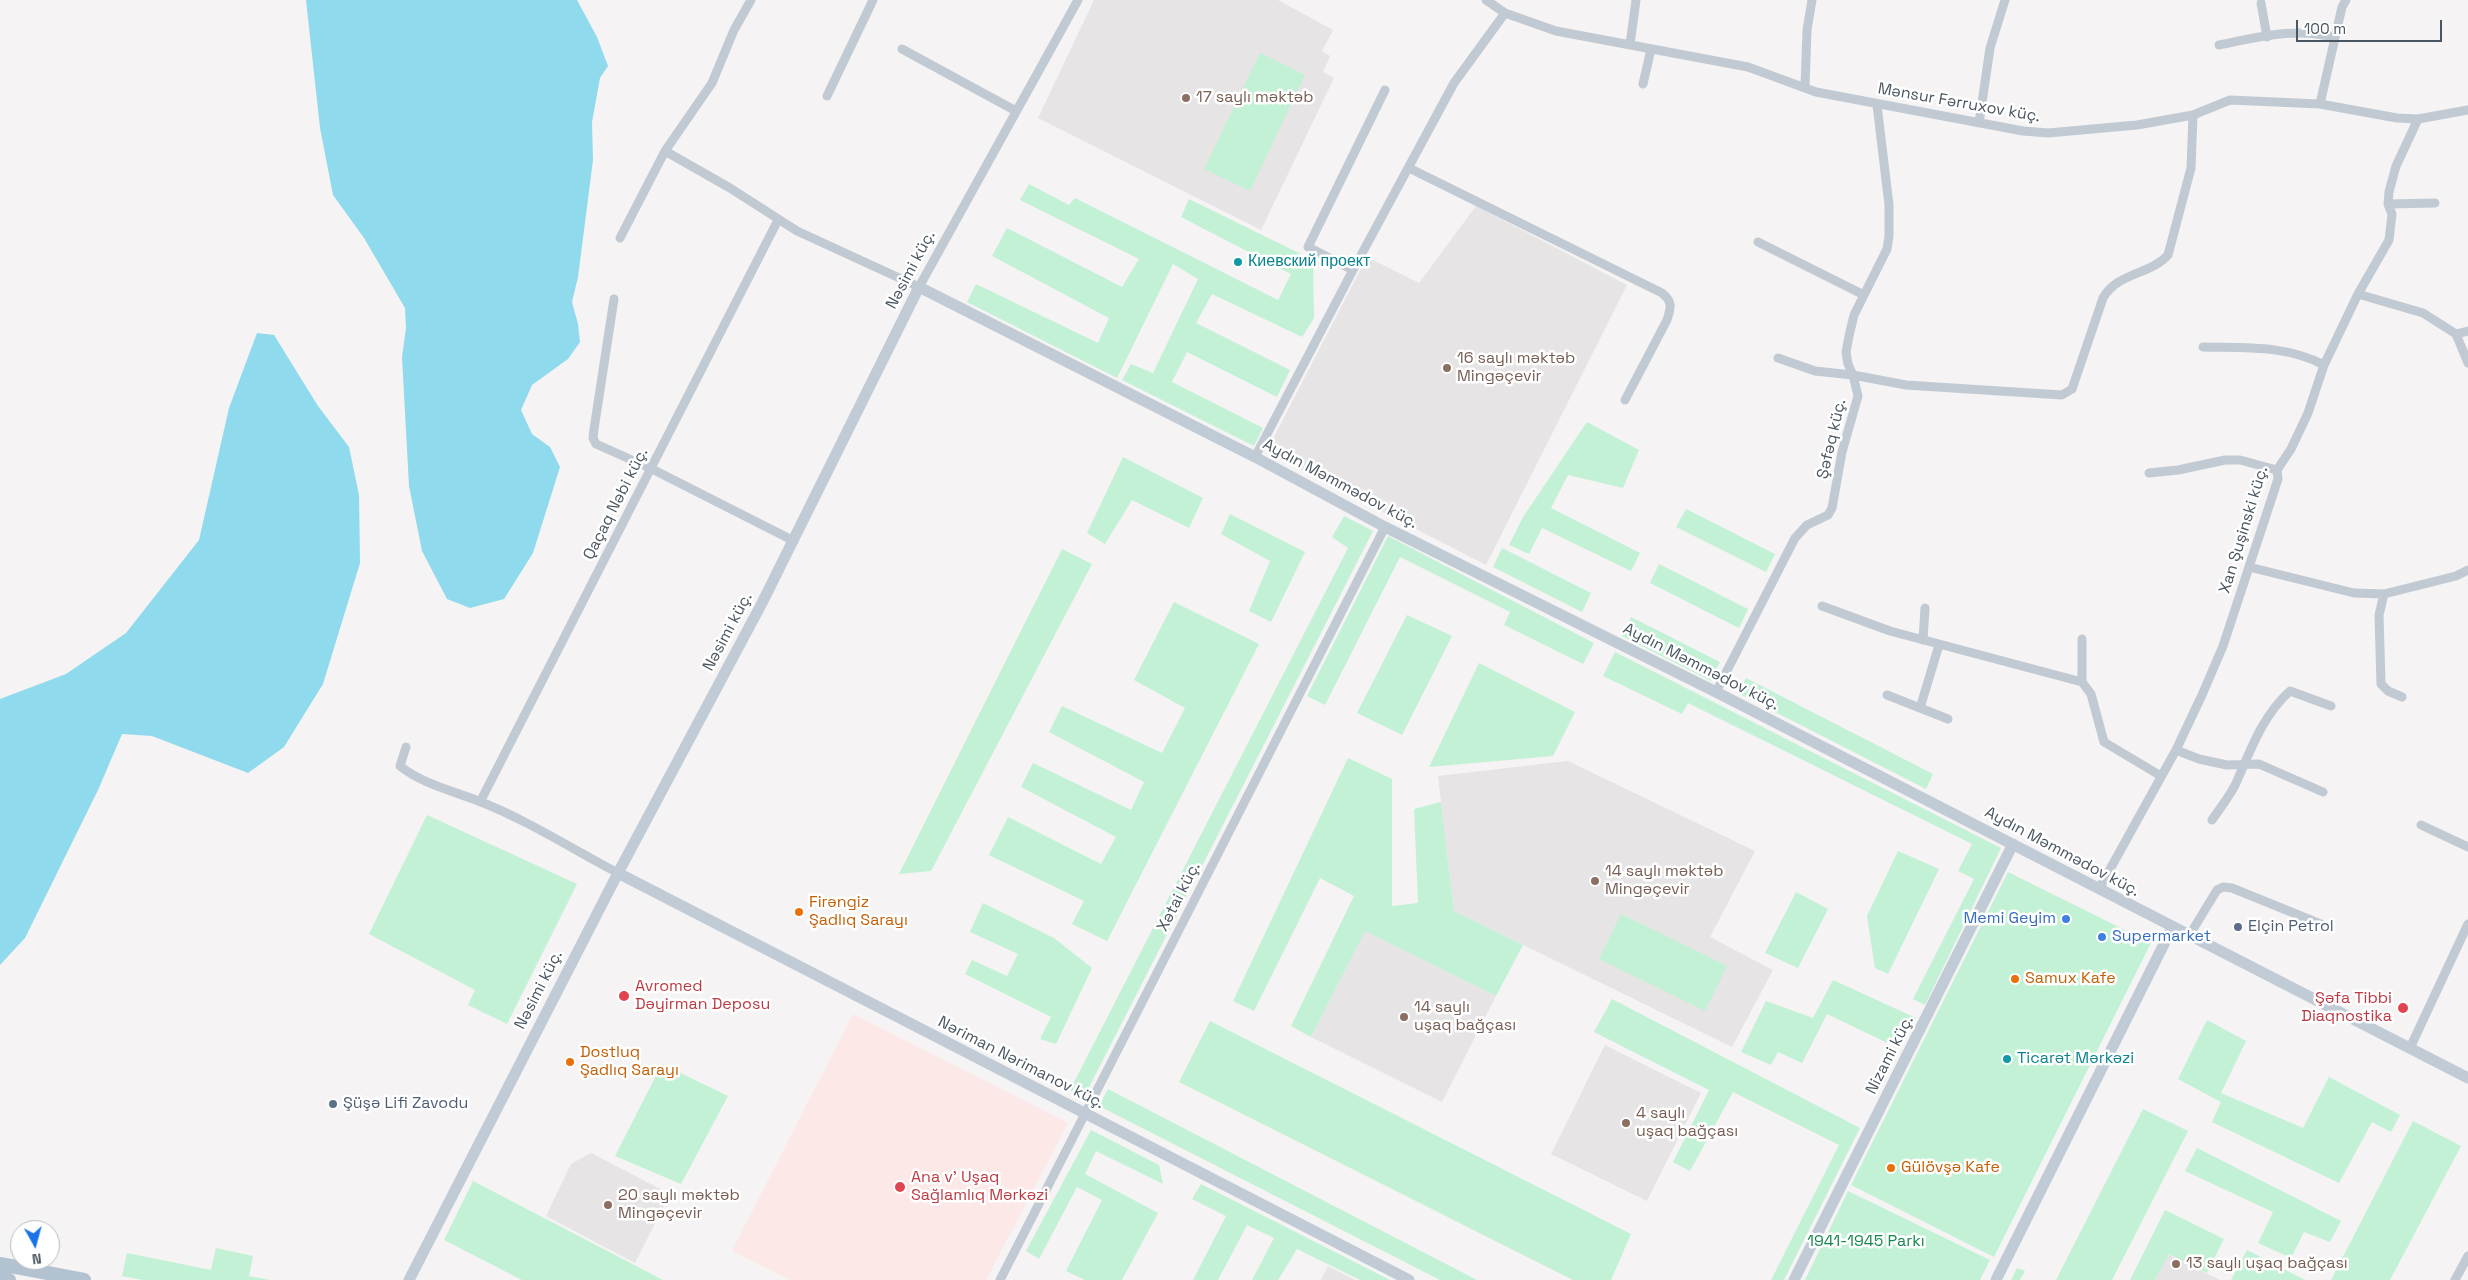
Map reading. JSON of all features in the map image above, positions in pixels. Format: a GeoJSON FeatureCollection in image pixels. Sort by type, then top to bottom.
{"type":"FeatureCollection","features":[{"type":"Feature","properties":{"kind":"main road"},"geometry":{"type":"LineString","coordinates":[[0,1264],[84,1280]]}},
{"type":"Feature","properties":{"kind":"main road"},"geometry":{"type":"LineString","coordinates":[[0,1278],[9,1280]]}},
{"type":"Feature","properties":{"kind":"street"},"geometry":{"type":"LineString","coordinates":[[620,238],[665,151],[712,83],[734,30],[751,0]]}},
{"type":"Feature","properties":{"kind":"street"},"geometry":{"type":"LineString","coordinates":[[827,96],[873,0]]}},
{"type":"Feature","properties":{"kind":"street","name":"Nəsimi küç."},"geometry":{"type":"LineString","coordinates":[[409,1280],[618,873],[794,540],[919,287],[1078,0]]}},
{"type":"Feature","properties":{"kind":"street","name":"Mənsur Fərruxov küç."},"geometry":{"type":"LineString","coordinates":[[1486,0],[1505,13],[1556,31],[1748,67],[1816,92],[2023,131],[2048,133],[2104,130],[2192,114],[2230,100],[2320,104],[2397,118],[2418,119],[2468,110]]}},
{"type":"Feature","properties":{"kind":"street"},"geometry":{"type":"LineString","coordinates":[[1630,45],[1636,0]]}},
{"type":"Feature","properties":{"kind":"street"},"geometry":{"type":"LineString","coordinates":[[1805,87],[1807,30],[1812,0]]}},
{"type":"Feature","properties":{"kind":"street"},"geometry":{"type":"LineString","coordinates":[[1979,123],[1990,48],[2005,0]]}},
{"type":"Feature","properties":{"kind":"street"},"geometry":{"type":"LineString","coordinates":[[2320,104],[2342,7],[2346,0]]}},
{"type":"Feature","properties":{"kind":"street"},"geometry":{"type":"LineString","coordinates":[[2261,3],[2267,37]]}},
{"type":"Feature","properties":{"kind":"street"},"geometry":{"type":"LineString","coordinates":[[1255,458],[1353,270],[1454,83],[1505,13]]}},
{"type":"Feature","properties":{"kind":"street"},"geometry":{"type":"LineString","coordinates":[[2219,45],[2267,37],[2315,34],[2335,38]]}},
{"type":"Feature","properties":{"kind":"street"},"geometry":{"type":"LineString","coordinates":[[902,49],[1016,111]]}},
{"type":"Feature","properties":{"kind":"street"},"geometry":{"type":"LineString","coordinates":[[1644,84],[1651,49]]}},
{"type":"Feature","properties":{"kind":"street"},"geometry":{"type":"LineString","coordinates":[[1353,270],[1308,247],[1386,90]]}},
{"type":"Feature","properties":{"kind":"street","name":"Şəfəq küç."},"geometry":{"type":"LineString","coordinates":[[1716,692],[1795,538],[1808,525],[1828,515],[1832,508],[1842,452],[1858,396],[1846,352],[1854,315],[1887,249],[1889,236],[1889,206],[1877,105]]}},
{"type":"Feature","properties":{"kind":"street"},"geometry":{"type":"LineString","coordinates":[[1778,358],[1815,371],[1853,375],[1930,388],[2062,395],[2068,393],[2072,389],[2103,298],[2108,289],[2117,281],[2161,262],[2168,254],[2191,168],[2192,114]]}},
{"type":"Feature","properties":{"kind":"street","name":"Xan Şuşinski küç."},"geometry":{"type":"LineString","coordinates":[[2099,889],[2176,750],[2223,646],[2278,479],[2277,470],[2291,449],[2308,413],[2324,365],[2358,294],[2389,240],[2392,214],[2388,204],[2396,166],[2418,119]]}},
{"type":"Feature","properties":{"kind":"street"},"geometry":{"type":"LineString","coordinates":[[665,151],[730,188],[778,220],[919,287]]}},
{"type":"Feature","properties":{"kind":"street"},"geometry":{"type":"LineString","coordinates":[[1409,168],[1662,293],[1669,299],[1671,306],[1667,320],[1625,400]]}},
{"type":"Feature","properties":{"kind":"street"},"geometry":{"type":"LineString","coordinates":[[2388,204],[2435,203]]}},
{"type":"Feature","properties":{"kind":"street","name":"Qaçaq Nəbi küç."},"geometry":{"type":"LineString","coordinates":[[480,802],[778,220]]}},
{"type":"Feature","properties":{"kind":"street"},"geometry":{"type":"LineString","coordinates":[[1758,242],[1864,295]]}},
{"type":"Feature","properties":{"kind":"street","name":"Aydın Məmmədov küç."},"geometry":{"type":"LineString","coordinates":[[919,287],[1255,458],[1385,527],[1716,692],[2013,844],[2172,928],[2468,1078]]}},
{"type":"Feature","properties":{"kind":"street"},"geometry":{"type":"LineString","coordinates":[[2358,294],[2423,312],[2456,334],[2468,362]]}},
{"type":"Feature","properties":{"kind":"street"},"geometry":{"type":"LineString","coordinates":[[614,299],[593,438],[596,444],[652,469],[794,540]]}},
{"type":"Feature","properties":{"kind":"street"},"geometry":{"type":"LineString","coordinates":[[2456,334],[2468,331]]}},
{"type":"Feature","properties":{"kind":"street"},"geometry":{"type":"LineString","coordinates":[[2204,347],[2270,348],[2305,355],[2324,365]]}},
{"type":"Feature","properties":{"kind":"street"},"geometry":{"type":"LineString","coordinates":[[2149,472],[2178,470],[2225,460],[2240,460],[2277,470]]}},
{"type":"Feature","properties":{"kind":"street","name":"Xətai küç."},"geometry":{"type":"LineString","coordinates":[[1000,1280],[1385,527]]}},
{"type":"Feature","properties":{"kind":"street"},"geometry":{"type":"LineString","coordinates":[[2249,567],[2354,593],[2384,594],[2456,576],[2468,570]]}},
{"type":"Feature","properties":{"kind":"street"},"geometry":{"type":"LineString","coordinates":[[2384,594],[2379,615],[2381,684],[2388,691],[2402,697]]}},
{"type":"Feature","properties":{"kind":"street"},"geometry":{"type":"LineString","coordinates":[[1822,606],[1890,631],[1939,645],[2072,677],[2082,682],[2091,694],[2104,742],[2161,776]]}},
{"type":"Feature","properties":{"kind":"street"},"geometry":{"type":"LineString","coordinates":[[1923,640],[1925,608]]}},
{"type":"Feature","properties":{"kind":"street"},"geometry":{"type":"LineString","coordinates":[[2082,639],[2082,682]]}},
{"type":"Feature","properties":{"kind":"street"},"geometry":{"type":"LineString","coordinates":[[1920,708],[1939,645]]}},
{"type":"Feature","properties":{"kind":"street"},"geometry":{"type":"LineString","coordinates":[[2212,820],[2231,792],[2253,741],[2281,699],[2290,691],[2331,706]]}},
{"type":"Feature","properties":{"kind":"street"},"geometry":{"type":"LineString","coordinates":[[1887,695],[1948,719]]}},
{"type":"Feature","properties":{"kind":"street"},"geometry":{"type":"LineString","coordinates":[[406,747],[400,766],[406,771],[444,790],[480,802],[618,873]]}},
{"type":"Feature","properties":{"kind":"street"},"geometry":{"type":"LineString","coordinates":[[2176,750],[2199,759],[2227,765],[2259,764],[2323,792]]}},
{"type":"Feature","properties":{"kind":"street"},"geometry":{"type":"LineString","coordinates":[[2421,825],[2468,847]]}},
{"type":"Feature","properties":{"kind":"street","name":"Nizami küç."},"geometry":{"type":"LineString","coordinates":[[1794,1280],[2013,844]]}},
{"type":"Feature","properties":{"kind":"street","name":"Nəriman Nərimanov küç."},"geometry":{"type":"LineString","coordinates":[[618,873],[1409,1280]]}},
{"type":"Feature","properties":{"kind":"street"},"geometry":{"type":"LineString","coordinates":[[2189,936],[2217,890],[2224,887],[2232,888],[2328,927]]}},
{"type":"Feature","properties":{"kind":"street"},"geometry":{"type":"LineString","coordinates":[[2410,1048],[2468,924]]}},
{"type":"Feature","properties":{"kind":"street"},"geometry":{"type":"LineString","coordinates":[[1996,1280],[2172,928]]}},
{"type":"Feature","properties":{"kind":"street"},"geometry":{"type":"LineString","coordinates":[[2455,1280],[2468,1256]]}},
{"type":"Feature","properties":{"kind":"shaded area","name":"17 saylı məktəb"},"geometry":{"type":"Polygon","coordinates":[[[1094,0],[1278,0],[1333,30],[1322,51],[1330,56],[1323,72],[1334,78],[1261,230],[1038,118],[1094,0]]]}},
{"type":"Feature","properties":{"kind":"shaded area","name":"16 saylı məktəb Mingəçevir"},"geometry":{"type":"Polygon","coordinates":[[[1476,206],[1627,285],[1486,565],[1266,452],[1367,257],[1419,283],[1476,206]]]}},
{"type":"Feature","properties":{"kind":"shaded area","name":"14 saylı məktəb Mingəçevir"},"geometry":{"type":"Polygon","coordinates":[[[1568,761],[1755,851],[1710,937],[1773,970],[1732,1047],[1454,911],[1438,776],[1568,761]]]}},
{"type":"Feature","properties":{"kind":"shaded area","name":"14 saylı uşaq bağçası"},"geometry":{"type":"Polygon","coordinates":[[[1365,930],[1496,996],[1442,1102],[1311,1037],[1365,930]]]}},
{"type":"Feature","properties":{"kind":"shaded area","name":"Ana v' Uşaq Sağlamlıq Mərkəzi"},"geometry":{"type":"Polygon","coordinates":[[[853,1014],[1068,1123],[986,1280],[790,1280],[732,1251],[853,1014]]]}},
{"type":"Feature","properties":{"kind":"shaded area","name":"4 saylı uşaq bağçası"},"geometry":{"type":"Polygon","coordinates":[[[1605,1045],[1701,1093],[1647,1201],[1551,1154],[1605,1045]]]}},
{"type":"Feature","properties":{"kind":"shaded area","name":"20 saylı məktəb Mingəçevir"},"geometry":{"type":"Polygon","coordinates":[[[591,1153],[670,1194],[635,1263],[546,1216],[571,1164],[591,1153]]]}},
{"type":"Feature","properties":{"kind":"shaded area","name":"13 saylı uşaq bağçası"},"geometry":{"type":"Polygon","coordinates":[[[2168,1254],[2220,1280],[2155,1280],[2168,1254]]]}},
{"type":"Feature","properties":{"kind":"shaded area"},"geometry":{"type":"Polygon","coordinates":[[[1328,1266],[1355,1280],[1321,1280],[1328,1266]]]}},
{"type":"Feature","properties":{"kind":"green space"},"geometry":{"type":"Polygon","coordinates":[[[1260,53],[1305,75],[1250,191],[1204,169],[1260,53]]]}},
{"type":"Feature","properties":{"kind":"green space"},"geometry":{"type":"Polygon","coordinates":[[[1029,184],[1069,205],[1075,198],[1278,300],[1291,274],[1181,217],[1189,199],[1313,260],[1314,318],[1302,337],[1212,294],[1196,323],[1290,370],[1277,397],[1187,352],[1172,382],[1263,428],[1254,446],[1122,380],[1131,364],[1153,373],[1198,279],[1173,264],[1117,378],[967,302],[976,284],[1098,343],[1109,318],[992,256],[1007,228],[1122,287],[1139,259],[1020,200],[1029,184]]]}},
{"type":"Feature","properties":{"kind":"green space"},"geometry":{"type":"Polygon","coordinates":[[[1587,422],[1639,450],[1623,488],[1568,475],[1551,508],[1640,553],[1631,571],[1542,528],[1529,554],[1509,545],[1523,517],[1587,422]]]}},
{"type":"Feature","properties":{"kind":"green space"},"geometry":{"type":"Polygon","coordinates":[[[1123,457],[1203,498],[1189,528],[1132,500],[1105,544],[1087,533],[1123,457]]]}},
{"type":"Feature","properties":{"kind":"green space"},"geometry":{"type":"Polygon","coordinates":[[[1686,509],[1775,554],[1766,572],[1676,527],[1686,509]]]}},
{"type":"Feature","properties":{"kind":"green space"},"geometry":{"type":"Polygon","coordinates":[[[1230,514],[1305,552],[1271,622],[1249,611],[1270,561],[1221,534],[1230,514]]]}},
{"type":"Feature","properties":{"kind":"green space"},"geometry":{"type":"Polygon","coordinates":[[[1344,516],[1373,531],[1084,1097],[1070,1090],[1348,548],[1332,537],[1344,516]]]}},
{"type":"Feature","properties":{"kind":"green space"},"geometry":{"type":"Polygon","coordinates":[[[1388,536],[1594,643],[1583,664],[1504,625],[1510,612],[1400,557],[1325,705],[1307,696],[1388,536]]]}},
{"type":"Feature","properties":{"kind":"green space"},"geometry":{"type":"Polygon","coordinates":[[[1502,548],[1591,593],[1582,612],[1493,567],[1502,548]]]}},
{"type":"Feature","properties":{"kind":"green space"},"geometry":{"type":"Polygon","coordinates":[[[1062,549],[1092,564],[931,871],[899,874],[1062,549]]]}},
{"type":"Feature","properties":{"kind":"green space"},"geometry":{"type":"Polygon","coordinates":[[[1659,564],[1748,609],[1739,628],[1650,583],[1659,564]]]}},
{"type":"Feature","properties":{"kind":"green space"},"geometry":{"type":"Polygon","coordinates":[[[1174,602],[1259,644],[1107,941],[1072,924],[1084,901],[989,855],[1008,817],[1101,864],[1116,837],[1021,787],[1033,763],[1131,810],[1144,782],[1049,732],[1062,706],[1162,753],[1185,708],[1134,680],[1174,602]]]}},
{"type":"Feature","properties":{"kind":"green space"},"geometry":{"type":"Polygon","coordinates":[[[1407,615],[1452,636],[1402,735],[1357,713],[1407,615]]]}},
{"type":"Feature","properties":{"kind":"green space"},"geometry":{"type":"Polygon","coordinates":[[[1631,617],[1720,662],[1711,681],[1622,636],[1631,617]]]}},
{"type":"Feature","properties":{"kind":"green space"},"geometry":{"type":"Polygon","coordinates":[[[1615,652],[2001,848],[1925,1005],[1913,999],[1974,879],[1958,871],[1972,844],[1688,703],[1682,714],[1603,676],[1615,652]]]}},
{"type":"Feature","properties":{"kind":"green space"},"geometry":{"type":"Polygon","coordinates":[[[1479,663],[1575,712],[1553,756],[1429,767],[1479,663]]]}},
{"type":"Feature","properties":{"kind":"green space"},"geometry":{"type":"Polygon","coordinates":[[[1746,678],[1933,774],[1926,789],[1738,693],[1746,678]]]}},
{"type":"Feature","properties":{"kind":"green space"},"geometry":{"type":"Polygon","coordinates":[[[1348,758],[1392,779],[1392,906],[1418,903],[1414,809],[1441,802],[1454,911],[1523,945],[1496,996],[1365,931],[1311,1037],[1291,1026],[1354,896],[1320,878],[1254,1011],[1233,1001],[1348,758]]]}},
{"type":"Feature","properties":{"kind":"green space"},"geometry":{"type":"Polygon","coordinates":[[[427,815],[577,884],[507,1024],[468,1005],[475,990],[369,934],[427,815]]]}},
{"type":"Feature","properties":{"kind":"green space"},"geometry":{"type":"Polygon","coordinates":[[[1898,851],[1939,869],[1888,974],[1875,968],[1867,916],[1898,851]]]}},
{"type":"Feature","properties":{"kind":"green space"},"geometry":{"type":"Polygon","coordinates":[[[2008,872],[2151,943],[1994,1257],[1851,1185],[2008,872]]]}},
{"type":"Feature","properties":{"kind":"green space"},"geometry":{"type":"Polygon","coordinates":[[[1796,892],[1828,909],[1798,968],[1765,953],[1796,892]]]}},
{"type":"Feature","properties":{"kind":"green space"},"geometry":{"type":"Polygon","coordinates":[[[983,903],[1054,938],[1092,968],[1056,1044],[1040,1039],[1051,1017],[965,974],[972,960],[1007,976],[1018,954],[970,932],[983,903]]]}},
{"type":"Feature","properties":{"kind":"green space"},"geometry":{"type":"Polygon","coordinates":[[[1621,914],[1727,966],[1705,1011],[1599,959],[1621,914]]]}},
{"type":"Feature","properties":{"kind":"green space"},"geometry":{"type":"Polygon","coordinates":[[[1833,980],[1916,1018],[1900,1049],[1827,1014],[1802,1063],[1778,1052],[1771,1065],[1741,1052],[1766,1001],[1813,1018],[1833,980]]]}},
{"type":"Feature","properties":{"kind":"green space"},"geometry":{"type":"Polygon","coordinates":[[[1612,999],[1860,1128],[1784,1280],[1771,1280],[1839,1145],[1733,1092],[1690,1171],[1673,1162],[1709,1090],[1594,1032],[1612,999]]]}},
{"type":"Feature","properties":{"kind":"green space"},"geometry":{"type":"Polygon","coordinates":[[[2207,1020],[2246,1041],[2221,1093],[2303,1128],[2329,1077],[2400,1115],[2391,1132],[2372,1122],[2339,1183],[2212,1122],[2221,1102],[2178,1079],[2207,1020]]]}},
{"type":"Feature","properties":{"kind":"green space"},"geometry":{"type":"Polygon","coordinates":[[[1210,1021],[1631,1234],[1611,1280],[1573,1280],[1179,1082],[1210,1021]]]}},
{"type":"Feature","properties":{"kind":"green space"},"geometry":{"type":"Polygon","coordinates":[[[662,1064],[728,1096],[681,1184],[615,1156],[662,1064]]]}},
{"type":"Feature","properties":{"kind":"green space"},"geometry":{"type":"Polygon","coordinates":[[[1108,1089],[1477,1280],[1440,1280],[1099,1106],[1108,1089]]]}},
{"type":"Feature","properties":{"kind":"green space"},"geometry":{"type":"Polygon","coordinates":[[[2143,1109],[2188,1131],[2112,1280],[2056,1280],[2143,1109]]]}},
{"type":"Feature","properties":{"kind":"green space"},"geometry":{"type":"Polygon","coordinates":[[[2413,1121],[2461,1146],[2390,1280],[2331,1280],[2413,1121]]]}},
{"type":"Feature","properties":{"kind":"green space"},"geometry":{"type":"Polygon","coordinates":[[[1091,1130],[1159,1165],[1163,1184],[1096,1151],[1085,1174],[1158,1213],[1122,1280],[1085,1280],[1066,1271],[1102,1200],[1077,1187],[1039,1259],[1026,1251],[1091,1130]]]}},
{"type":"Feature","properties":{"kind":"green space"},"geometry":{"type":"Polygon","coordinates":[[[2197,1148],[2341,1221],[2330,1242],[2304,1232],[2291,1258],[2258,1243],[2273,1212],[2185,1171],[2197,1148]]]}},
{"type":"Feature","properties":{"kind":"green space"},"geometry":{"type":"Polygon","coordinates":[[[473,1181],[663,1280],[522,1280],[444,1240],[473,1181]]]}},
{"type":"Feature","properties":{"kind":"green space"},"geometry":{"type":"Polygon","coordinates":[[[1201,1184],[1390,1280],[1360,1280],[1297,1249],[1278,1280],[1252,1280],[1274,1238],[1247,1225],[1218,1280],[1193,1280],[1226,1216],[1192,1199],[1201,1184]]]}},
{"type":"Feature","properties":{"kind":"green space","name":"1941-1945 Parkı"},"geometry":{"type":"Polygon","coordinates":[[[1848,1191],[1990,1260],[1980,1280],[1805,1280],[1848,1191]]]}},
{"type":"Feature","properties":{"kind":"green space"},"geometry":{"type":"Polygon","coordinates":[[[2165,1210],[2224,1239],[2207,1273],[2169,1254],[2155,1280],[2130,1280],[2165,1210]]]}},
{"type":"Feature","properties":{"kind":"green space"},"geometry":{"type":"Polygon","coordinates":[[[216,1248],[253,1256],[249,1276],[270,1280],[143,1280],[122,1276],[127,1253],[211,1270],[216,1248]]]}},
{"type":"Feature","properties":{"kind":"green space"},"geometry":{"type":"Polygon","coordinates":[[[2247,1250],[2305,1280],[2231,1280],[2247,1250]]]}},
{"type":"Feature","properties":{"kind":"green space"},"geometry":{"type":"Polygon","coordinates":[[[2017,1268],[2025,1271],[2020,1280],[2011,1280],[2017,1268]]]}},
{"type":"Feature","properties":{"kind":"water"},"geometry":{"type":"Polygon","coordinates":[[[306,0],[577,0],[597,37],[608,66],[600,78],[592,122],[593,160],[578,277],[572,302],[578,324],[580,342],[568,359],[532,385],[521,410],[532,434],[550,447],[560,467],[533,553],[504,599],[470,608],[447,599],[422,551],[409,486],[402,357],[406,328],[405,308],[364,238],[333,195],[320,128],[306,0]]]}},
{"type":"Feature","properties":{"kind":"water"},"geometry":{"type":"Polygon","coordinates":[[[257,333],[274,335],[318,406],[349,447],[359,495],[360,563],[323,684],[284,747],[248,773],[152,736],[122,734],[98,790],[25,938],[0,965],[0,699],[66,674],[126,633],[199,540],[229,408],[257,333]]]}},
{"type":"Feature","properties":{"kind":"place","name":"17 saylı məktəb"},"geometry":{"type":"Point","coordinates":[1186,98]}},
{"type":"Feature","properties":{"kind":"place","name":"Киевский проект"},"geometry":{"type":"Point","coordinates":[1238,262]}},
{"type":"Feature","properties":{"kind":"place","name":"16 saylı məktəb Mingəçevir"},"geometry":{"type":"Point","coordinates":[1447,368]}},
{"type":"Feature","properties":{"kind":"place","name":"14 saylı məktəb Mingəçevir"},"geometry":{"type":"Point","coordinates":[1595,881]}},
{"type":"Feature","properties":{"kind":"place","name":"Firəngiz Şadlıq Sarayı"},"geometry":{"type":"Point","coordinates":[799,912]}},
{"type":"Feature","properties":{"kind":"place","name":"Memi Geyim"},"geometry":{"type":"Point","coordinates":[2066,919]}},
{"type":"Feature","properties":{"kind":"place","name":"Elçin Petrol"},"geometry":{"type":"Point","coordinates":[2238,927]}},
{"type":"Feature","properties":{"kind":"place","name":"Supermarket"},"geometry":{"type":"Point","coordinates":[2102,937]}},
{"type":"Feature","properties":{"kind":"place","name":"Samux Kafe"},"geometry":{"type":"Point","coordinates":[2015,979]}},
{"type":"Feature","properties":{"kind":"place","name":"Avromed Dəyirman Deposu"},"geometry":{"type":"Point","coordinates":[624,996]}},
{"type":"Feature","properties":{"kind":"place","name":"Şəfa Tibbi Diaqnostika"},"geometry":{"type":"Point","coordinates":[2403,1008]}},
{"type":"Feature","properties":{"kind":"place","name":"14 saylı uşaq bağçası"},"geometry":{"type":"Point","coordinates":[1404,1017]}},
{"type":"Feature","properties":{"kind":"place","name":"Ticarət Mərkəzi"},"geometry":{"type":"Point","coordinates":[2007,1059]}},
{"type":"Feature","properties":{"kind":"place","name":"Dostluq Şadlıq Sarayı"},"geometry":{"type":"Point","coordinates":[570,1062]}},
{"type":"Feature","properties":{"kind":"place","name":"Şüşə Lifi Zavodu"},"geometry":{"type":"Point","coordinates":[333,1104]}},
{"type":"Feature","properties":{"kind":"place","name":"4 saylı uşaq bağçası"},"geometry":{"type":"Point","coordinates":[1626,1123]}},
{"type":"Feature","properties":{"kind":"place","name":"Gülövşə Kafe"},"geometry":{"type":"Point","coordinates":[1891,1168]}},
{"type":"Feature","properties":{"kind":"place","name":"Ana v' Uşaq Sağlamlıq Mərkəzi"},"geometry":{"type":"Point","coordinates":[900,1187]}},
{"type":"Feature","properties":{"kind":"place","name":"20 saylı məktəb Mingəçevir"},"geometry":{"type":"Point","coordinates":[608,1205]}},
{"type":"Feature","properties":{"kind":"place","name":"13 saylı uşaq bağçası"},"geometry":{"type":"Point","coordinates":[2176,1264]}}]}
